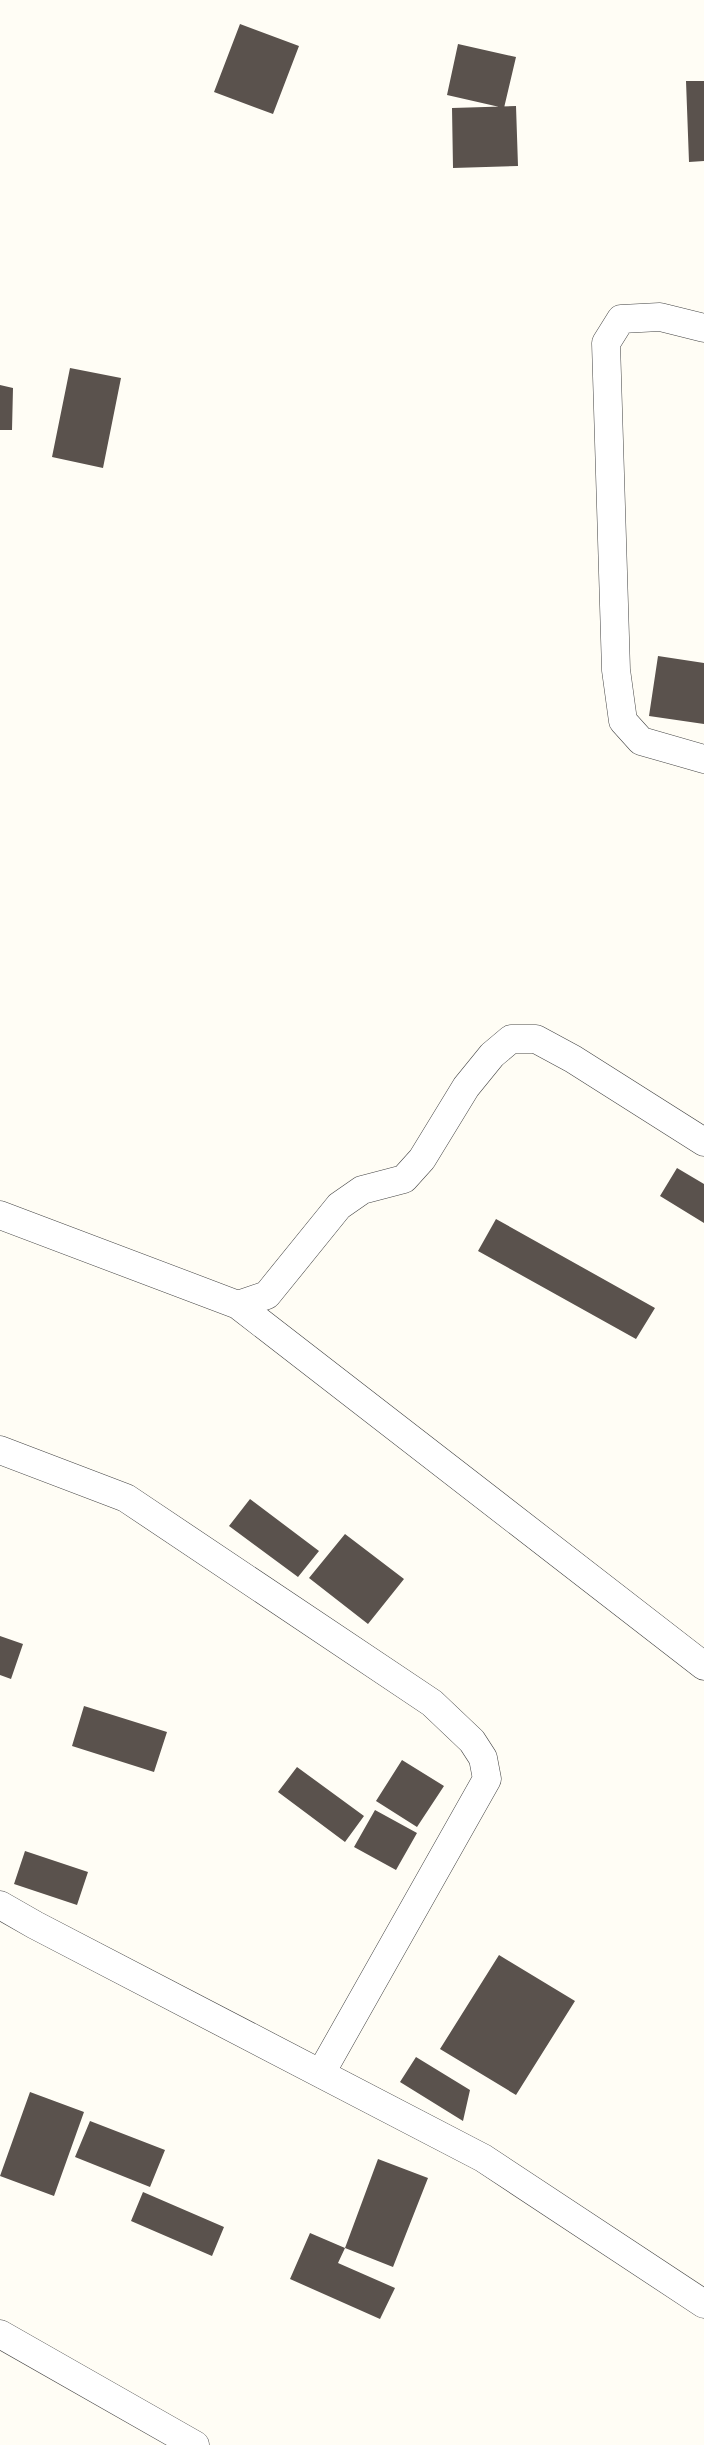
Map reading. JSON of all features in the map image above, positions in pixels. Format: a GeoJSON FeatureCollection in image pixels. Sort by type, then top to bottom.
{"type":"FeatureCollection","features":[{"type":"Feature","properties":{"kind":"street"},"geometry":{"type":"LineString","coordinates":[[704,328],[660,318],[621,319],[606,343],[616,670],[623,721],[641,741],[704,759]]}},
{"type":"Feature","properties":{"kind":"street"},"geometry":{"type":"LineString","coordinates":[[238,1305],[267,1295],[339,1206],[362,1190],[404,1179],[422,1159],[466,1087],[492,1055],[511,1039],[536,1039],[551,1047],[704,1142]]}},
{"type":"Feature","properties":{"kind":"street"},"geometry":{"type":"LineString","coordinates":[[0,1215],[238,1305],[704,1666]]}},
{"type":"Feature","properties":{"kind":"street"},"geometry":{"type":"LineString","coordinates":[[0,1450],[126,1498],[432,1703],[472,1741],[484,1758],[487,1779],[321,2073]]}},
{"type":"Feature","properties":{"kind":"street"},"geometry":{"type":"LineString","coordinates":[[0,1904],[35,1925],[484,2158],[704,2304]]}},
{"type":"Feature","properties":{"kind":"street"},"geometry":{"type":"LineString","coordinates":[[0,2334],[195,2445]]}},
{"type":"Feature","properties":{"kind":"building"},"geometry":{"type":"Polygon","coordinates":[[[240,24],[299,46],[273,114],[214,92],[240,24]]]}},
{"type":"Feature","properties":{"kind":"building"},"geometry":{"type":"Polygon","coordinates":[[[458,44],[516,57],[504,108],[447,95],[458,44]]]}},
{"type":"Feature","properties":{"kind":"building"},"geometry":{"type":"Polygon","coordinates":[[[686,81],[704,81],[704,161],[689,162],[686,81]]]}},
{"type":"Feature","properties":{"kind":"building"},"geometry":{"type":"Polygon","coordinates":[[[516,106],[518,166],[453,168],[452,108],[516,106]]]}},
{"type":"Feature","properties":{"kind":"building"},"geometry":{"type":"Polygon","coordinates":[[[70,368],[121,378],[103,468],[52,457],[70,368]]]}},
{"type":"Feature","properties":{"kind":"building"},"geometry":{"type":"Polygon","coordinates":[[[0,385],[13,388],[12,430],[0,430],[0,385]]]}},
{"type":"Feature","properties":{"kind":"building"},"geometry":{"type":"Polygon","coordinates":[[[658,656],[704,663],[704,724],[649,716],[658,656]]]}},
{"type":"Feature","properties":{"kind":"building"},"geometry":{"type":"Polygon","coordinates":[[[677,1168],[704,1184],[704,1223],[660,1196],[677,1168]]]}},
{"type":"Feature","properties":{"kind":"building"},"geometry":{"type":"Polygon","coordinates":[[[496,1219],[655,1308],[636,1339],[478,1251],[496,1219]]]}},
{"type":"Feature","properties":{"kind":"building"},"geometry":{"type":"Polygon","coordinates":[[[250,1499],[319,1551],[298,1577],[229,1526],[250,1499]]]}},
{"type":"Feature","properties":{"kind":"building"},"geometry":{"type":"Polygon","coordinates":[[[345,1534],[404,1579],[368,1624],[309,1578],[345,1534]]]}},
{"type":"Feature","properties":{"kind":"building"},"geometry":{"type":"Polygon","coordinates":[[[0,1636],[23,1644],[11,1679],[0,1675],[0,1636]]]}},
{"type":"Feature","properties":{"kind":"building"},"geometry":{"type":"Polygon","coordinates":[[[84,1706],[167,1732],[154,1772],[72,1746],[84,1706]]]}},
{"type":"Feature","properties":{"kind":"building"},"geometry":{"type":"Polygon","coordinates":[[[402,1760],[444,1786],[417,1827],[376,1801],[402,1760]]]}},
{"type":"Feature","properties":{"kind":"building"},"geometry":{"type":"Polygon","coordinates":[[[297,1767],[364,1816],[345,1842],[278,1792],[297,1767]]]}},
{"type":"Feature","properties":{"kind":"building"},"geometry":{"type":"Polygon","coordinates":[[[375,1810],[417,1833],[396,1870],[354,1847],[375,1810]]]}},
{"type":"Feature","properties":{"kind":"building"},"geometry":{"type":"Polygon","coordinates":[[[25,1851],[88,1872],[77,1905],[14,1884],[25,1851]]]}},
{"type":"Feature","properties":{"kind":"building"},"geometry":{"type":"Polygon","coordinates":[[[499,1955],[575,2001],[516,2095],[440,2049],[499,1955]]]}},
{"type":"Feature","properties":{"kind":"building"},"geometry":{"type":"Polygon","coordinates":[[[416,2057],[470,2090],[463,2121],[400,2082],[416,2057]]]}},
{"type":"Feature","properties":{"kind":"building"},"geometry":{"type":"Polygon","coordinates":[[[30,2092],[84,2112],[54,2196],[0,2176],[30,2092]]]}},
{"type":"Feature","properties":{"kind":"building"},"geometry":{"type":"Polygon","coordinates":[[[90,2121],[165,2150],[150,2187],[75,2157],[90,2121]]]}},
{"type":"Feature","properties":{"kind":"building"},"geometry":{"type":"Polygon","coordinates":[[[378,2159],[428,2178],[393,2267],[345,2248],[378,2159]]]}},
{"type":"Feature","properties":{"kind":"building"},"geometry":{"type":"Polygon","coordinates":[[[143,2192],[224,2227],[212,2256],[131,2221],[143,2192]]]}},
{"type":"Feature","properties":{"kind":"building"},"geometry":{"type":"Polygon","coordinates":[[[310,2233],[345,2248],[338,2263],[395,2288],[380,2319],[290,2279],[310,2233]]]}}]}
